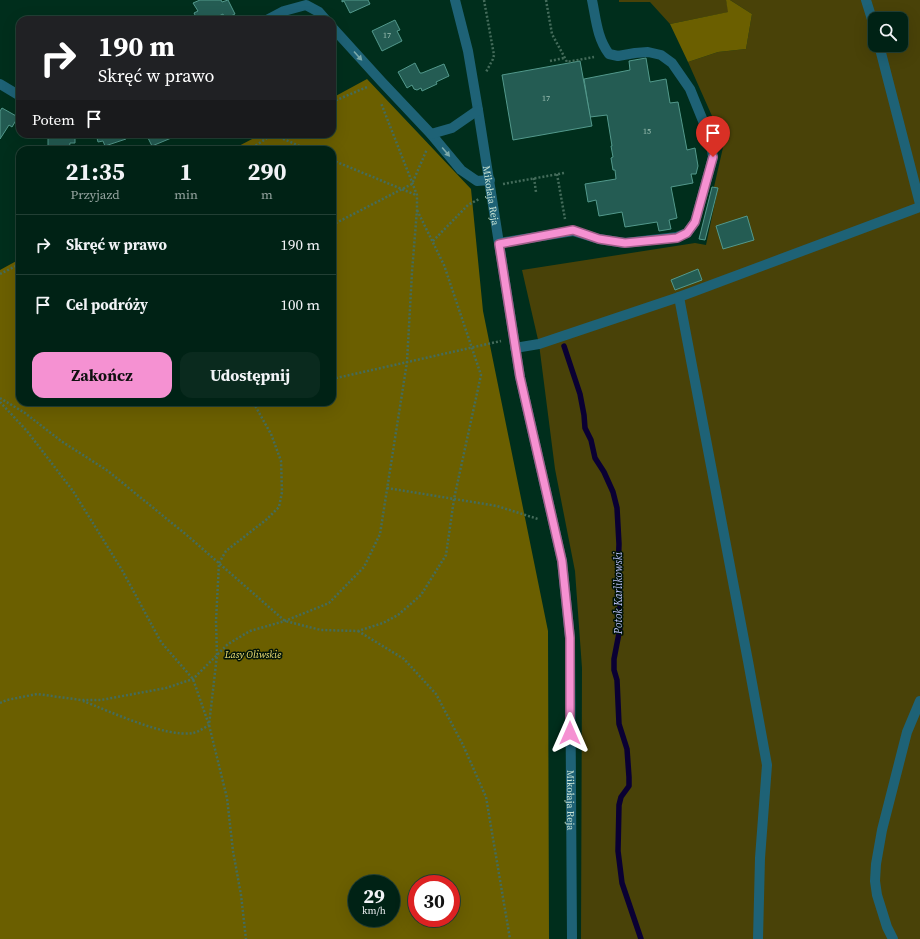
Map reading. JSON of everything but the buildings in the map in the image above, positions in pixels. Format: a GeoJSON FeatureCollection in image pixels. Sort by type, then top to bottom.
{"type":"FeatureCollection","features":[{"type":"Feature","properties":{"kind":"street","name":"Mikołaja Reja"},"geometry":{"type":"LineString","coordinates":[[455,0],[468,51],[490,180],[520,377],[562,561],[570,638],[572,939]]}},
{"type":"Feature","properties":{"kind":"street"},"geometry":{"type":"LineString","coordinates":[[499,244],[573,230],[599,239],[625,243],[677,238],[687,233],[695,222],[713,157],[710,138],[690,89],[672,63],[661,55],[648,52],[618,56],[609,54],[603,46],[592,0]]}},
{"type":"Feature","properties":{"kind":"street"},"geometry":{"type":"LineString","coordinates":[[866,0],[870,12]]}},
{"type":"Feature","properties":{"kind":"street"},"geometry":{"type":"LineString","coordinates":[[275,16],[284,11],[306,5],[319,12],[322,16]]}},
{"type":"Feature","properties":{"kind":"street"},"geometry":{"type":"LineString","coordinates":[[336,31],[431,134],[461,170],[477,181],[490,180]]}},
{"type":"Feature","properties":{"kind":"street"},"geometry":{"type":"LineString","coordinates":[[514,343],[539,344],[679,297],[920,206],[881,52]]}},
{"type":"Feature","properties":{"kind":"street"},"geometry":{"type":"LineString","coordinates":[[0,84],[16,94]]}},
{"type":"Feature","properties":{"kind":"street"},"geometry":{"type":"LineString","coordinates":[[431,134],[452,128],[478,110]]}},
{"type":"Feature","properties":{"kind":"street"},"geometry":{"type":"LineString","coordinates":[[679,297],[767,765],[760,858],[758,939]]}},
{"type":"Feature","properties":{"kind":"street"},"geometry":{"type":"LineString","coordinates":[[893,939],[877,895],[875,881],[876,864],[882,830],[907,732],[920,701]]}},
{"type":"Feature","properties":{"kind":"path"},"geometry":{"type":"LineString","coordinates":[[484,0],[494,55],[485,74]]}},
{"type":"Feature","properties":{"kind":"path"},"geometry":{"type":"LineString","coordinates":[[546,0],[552,34],[566,62],[609,54]]}},
{"type":"Feature","properties":{"kind":"path"},"geometry":{"type":"LineString","coordinates":[[550,61],[564,58]]}},
{"type":"Feature","properties":{"kind":"path"},"geometry":{"type":"LineString","coordinates":[[336,100],[381,81]]}},
{"type":"Feature","properties":{"kind":"path"},"geometry":{"type":"LineString","coordinates":[[0,703],[7,700],[37,694],[81,700],[101,700],[166,688],[192,678],[228,644],[250,631],[285,621],[329,604],[364,567],[380,534],[407,362],[417,210],[417,195],[380,102]]}},
{"type":"Feature","properties":{"kind":"path"},"geometry":{"type":"LineString","coordinates":[[336,223],[412,184],[429,143],[431,134]]}},
{"type":"Feature","properties":{"kind":"path"},"geometry":{"type":"LineString","coordinates":[[255,146],[267,138]]}},
{"type":"Feature","properties":{"kind":"path"},"geometry":{"type":"LineString","coordinates":[[282,138],[300,146]]}},
{"type":"Feature","properties":{"kind":"path"},"geometry":{"type":"LineString","coordinates":[[336,162],[417,195]]}},
{"type":"Feature","properties":{"kind":"path"},"geometry":{"type":"LineString","coordinates":[[503,184],[564,173]]}},
{"type":"Feature","properties":{"kind":"path"},"geometry":{"type":"LineString","coordinates":[[557,174],[567,231]]}},
{"type":"Feature","properties":{"kind":"path"},"geometry":{"type":"LineString","coordinates":[[534,178],[536,192]]}},
{"type":"Feature","properties":{"kind":"path"},"geometry":{"type":"LineString","coordinates":[[433,241],[468,205],[476,200]]}},
{"type":"Feature","properties":{"kind":"path"},"geometry":{"type":"LineString","coordinates":[[0,398],[26,413],[61,441],[108,471],[189,537],[285,621],[321,630],[358,631],[383,623],[398,614],[421,595],[446,555],[454,499],[481,375],[444,265],[417,210]]}},
{"type":"Feature","properties":{"kind":"path"},"geometry":{"type":"LineString","coordinates":[[0,274],[16,266]]}},
{"type":"Feature","properties":{"kind":"path"},"geometry":{"type":"LineString","coordinates":[[336,378],[473,348],[514,343]]}},
{"type":"Feature","properties":{"kind":"path"},"geometry":{"type":"LineString","coordinates":[[0,402],[27,431],[73,491],[122,570],[161,642],[192,678],[209,725],[227,798],[246,939]]}},
{"type":"Feature","properties":{"kind":"path"},"geometry":{"type":"LineString","coordinates":[[209,725],[217,655],[216,621],[219,563],[226,551],[279,508],[282,492],[282,461],[271,434],[255,406]]}},
{"type":"Feature","properties":{"kind":"path"},"geometry":{"type":"LineString","coordinates":[[387,488],[497,506],[554,523]]}},
{"type":"Feature","properties":{"kind":"path"},"geometry":{"type":"LineString","coordinates":[[358,631],[404,659],[436,694],[463,745],[486,797],[510,939]]}},
{"type":"Feature","properties":{"kind":"path"},"geometry":{"type":"LineString","coordinates":[[81,700],[131,720],[180,734],[194,733],[209,725]]}},
{"type":"Feature","properties":{"kind":"shaded area"},"geometry":{"type":"Polygon","coordinates":[[[619,0],[726,0],[729,12],[670,24],[650,2],[619,2],[619,0]]]}},
{"type":"Feature","properties":{"kind":"shaded area"},"geometry":{"type":"Polygon","coordinates":[[[730,0],[920,0],[920,939],[581,939],[582,668],[575,571],[555,469],[539,344],[522,270],[695,243],[706,245],[718,188],[714,187],[724,143],[688,62],[718,52],[746,49],[752,14],[730,0]]]}},
{"type":"Feature","properties":{"kind":"green space"},"geometry":{"type":"Polygon","coordinates":[[[726,0],[730,0],[752,14],[746,49],[718,52],[688,62],[670,24],[728,12],[726,0]]]}},
{"type":"Feature","properties":{"kind":"green space","name":"Lasy Oliwskie"},"geometry":{"type":"Polygon","coordinates":[[[367,79],[471,189],[483,311],[548,631],[549,939],[0,939],[0,270],[16,261],[16,406],[336,406],[336,146],[239,146],[254,138],[336,138],[336,96],[367,79]]]}},
{"type":"Feature","properties":{"kind":"waterway","name":"Potok Karlikowski"},"geometry":{"type":"LineString","coordinates":[[564,346],[580,394],[585,428],[591,440],[595,458],[604,472],[613,492],[617,508],[620,628],[614,659],[614,670],[617,680],[619,724],[627,749],[629,777],[629,786],[621,797],[619,805],[618,851],[622,883],[641,939]]}},
{"type":"Feature","properties":{"kind":"route"},"geometry":{"type":"LineString","coordinates":[[570,733],[570,638],[562,561],[550,502],[520,377],[499,244],[573,230],[599,239],[625,243],[677,238],[687,233],[695,222],[713,157]]}}]}
